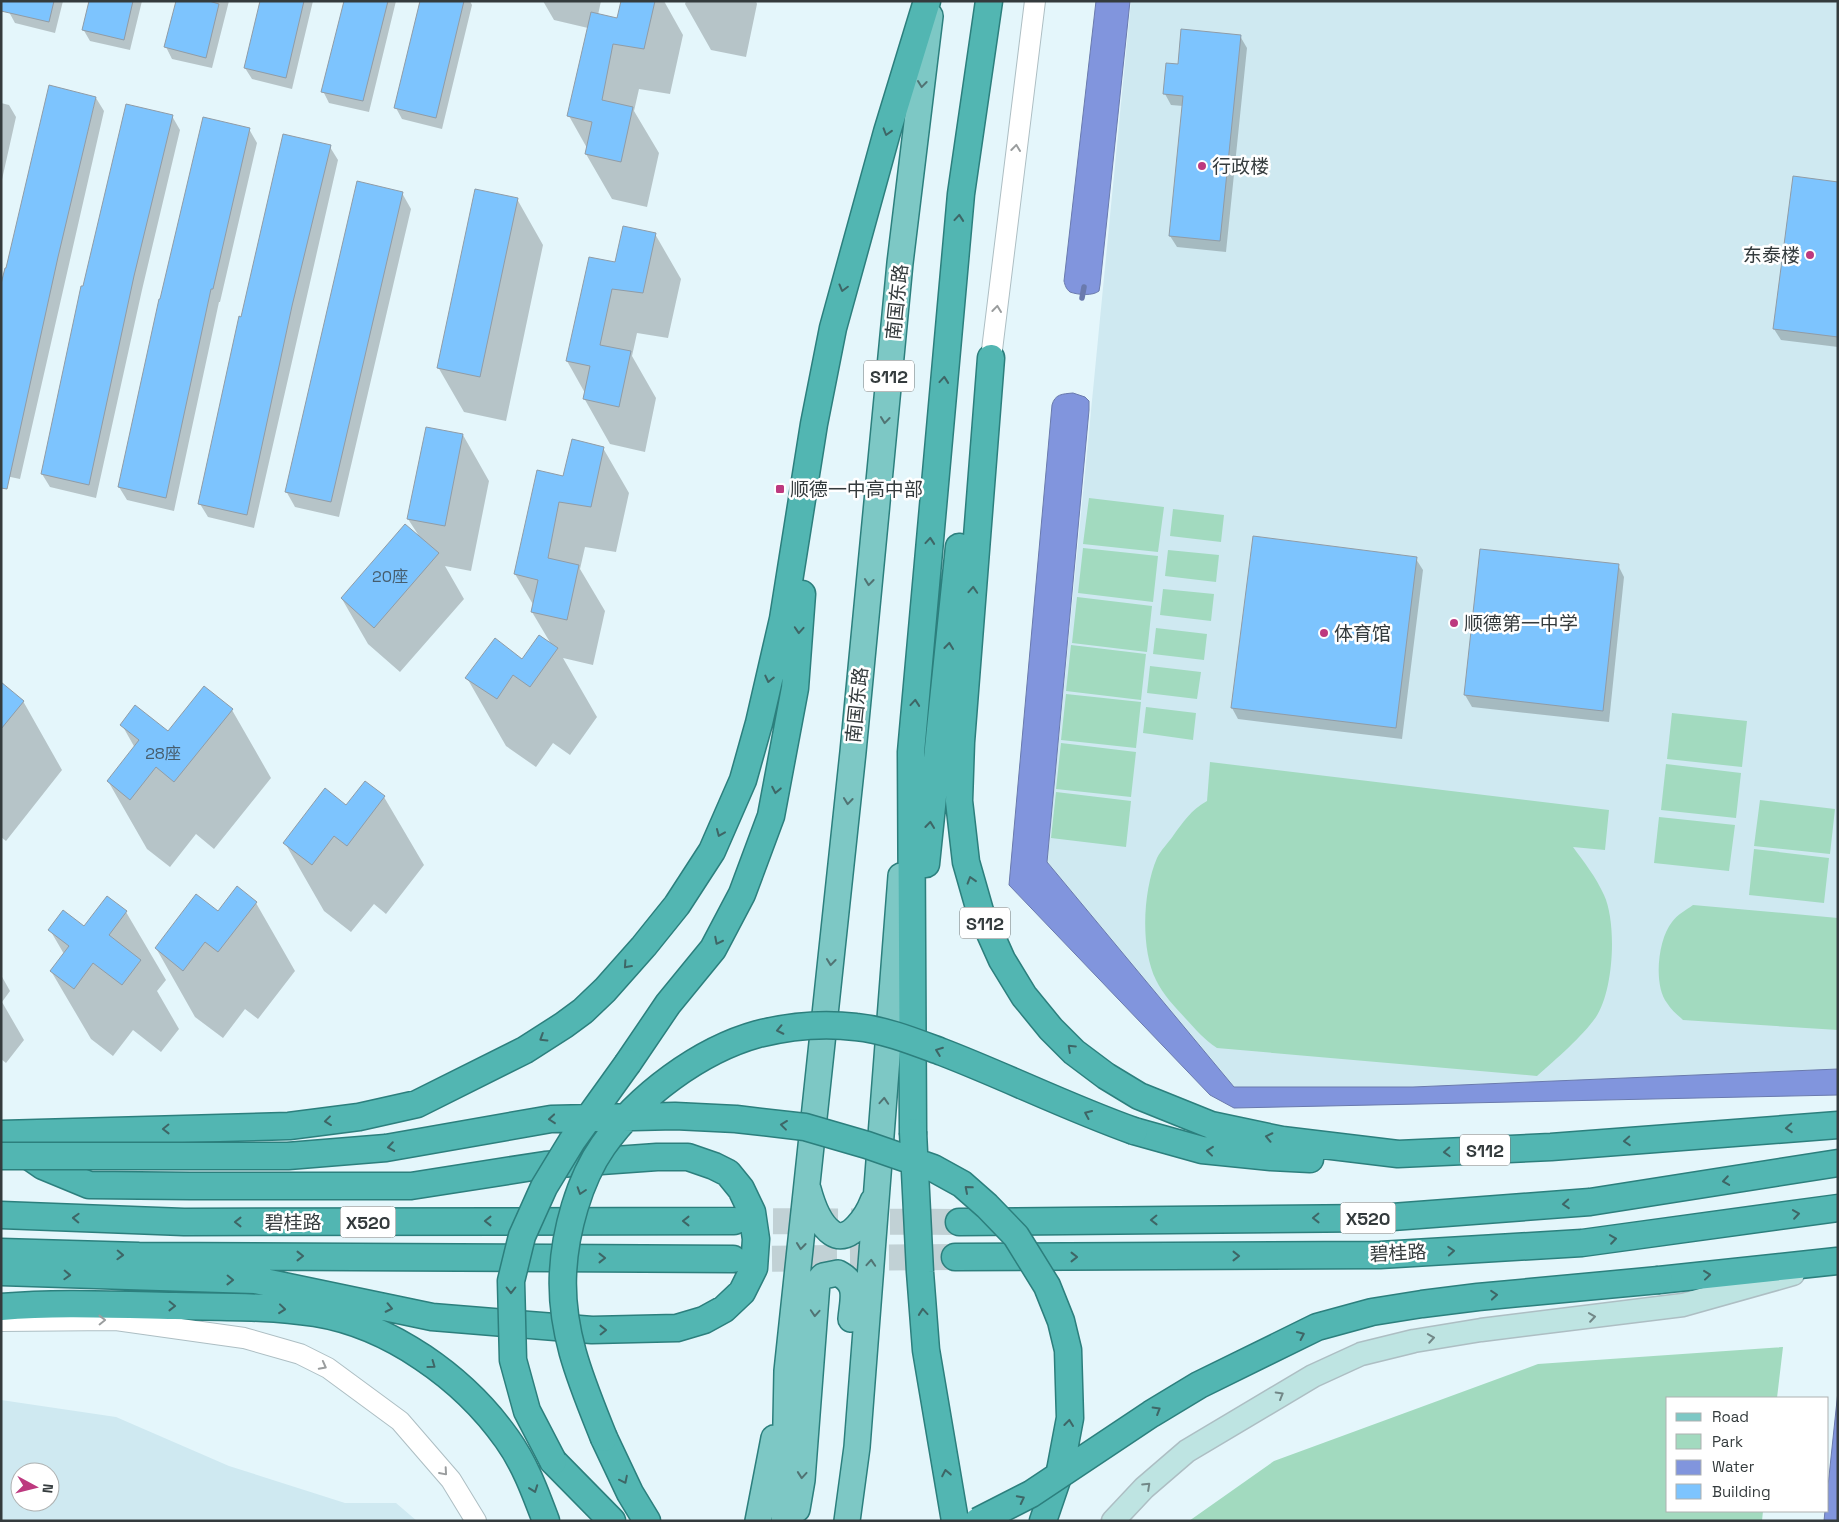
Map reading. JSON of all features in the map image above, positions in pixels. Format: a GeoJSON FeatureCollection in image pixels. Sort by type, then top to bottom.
{"type":"FeatureCollection","features":[{"type":"Feature","properties":{"kind":"highway"},"geometry":{"type":"LineString","coordinates":[[1,1134],[289,1126],[359,1117],[417,1104],[525,1050],[583,1011],[605,990],[677,905],[712,851],[743,780],[759,723],[783,619],[814,424],[832,328],[927,1]]}},
{"type":"Feature","properties":{"kind":"highway"},"geometry":{"type":"LineString","coordinates":[[955,1521],[926,1350],[920,1272],[913,1132],[911,752],[961,194],[989,1]]}},
{"type":"Feature","properties":{"kind":"highway"},"geometry":{"type":"LineString","coordinates":[[912,995],[974,409],[991,358]]}},
{"type":"Feature","properties":{"kind":"highway","name":"S112"},"geometry":{"type":"LineString","coordinates":[[991,358],[961,742],[960,810],[966,862],[980,911],[1002,960],[1024,996],[1051,1029],[1074,1052],[1106,1076],[1139,1096],[1211,1125],[1282,1140],[1398,1154],[1551,1147],[1838,1125]]}},
{"type":"Feature","properties":{"kind":"highway"},"geometry":{"type":"LineString","coordinates":[[612,1521],[553,1462],[527,1411],[513,1360],[511,1281],[522,1236],[544,1188],[572,1141],[668,1004],[713,949],[742,894],[771,816],[795,688],[814,424]]}},
{"type":"Feature","properties":{"kind":"highway"},"geometry":{"type":"LineString","coordinates":[[647,1521],[630,1493],[604,1438],[584,1390],[568,1341],[564,1308],[563,1276],[565,1246],[584,1182],[603,1146],[632,1111],[665,1082],[701,1059],[731,1044],[758,1034],[782,1029],[828,1025],[859,1027],[891,1034],[966,1062],[1093,1117],[1134,1131],[1202,1150],[1271,1157],[1319,1159],[1398,1154]]}},
{"type":"Feature","properties":{"kind":"highway"},"geometry":{"type":"LineString","coordinates":[[1,1156],[288,1156],[386,1148],[551,1119],[675,1116],[736,1119],[805,1127],[868,1145],[932,1168],[962,1184],[1016,1236],[1047,1286],[1061,1320],[1068,1350],[1070,1418],[1060,1471],[1043,1521]]}},
{"type":"Feature","properties":{"kind":"highway"},"geometry":{"type":"LineString","coordinates":[[1,1138],[43,1166],[89,1185],[411,1186],[545,1165],[656,1157],[688,1158],[714,1166],[728,1173],[741,1189],[752,1212],[756,1239],[754,1268],[742,1292],[724,1309],[704,1320],[677,1328],[592,1330],[432,1317],[255,1280],[1,1272]]}},
{"type":"Feature","properties":{"kind":"highway","name":"碧桂路"},"geometry":{"type":"LineString","coordinates":[[959,1222],[1379,1218],[1590,1202],[1838,1163]]}},
{"type":"Feature","properties":{"kind":"highway","name":"碧桂路"},"geometry":{"type":"LineString","coordinates":[[955,1257],[1380,1255],[1582,1243],[1838,1208]]}},
{"type":"Feature","properties":{"kind":"highway","name":"碧桂路"},"geometry":{"type":"LineString","coordinates":[[1,1215],[184,1222],[734,1221]]}},
{"type":"Feature","properties":{"kind":"highway","name":"X520"},"geometry":{"type":"LineString","coordinates":[[1,1252],[139,1256],[733,1258]]}},
{"type":"Feature","properties":{"kind":"highway"},"geometry":{"type":"LineString","coordinates":[[1,1262],[81,1254]]}},
{"type":"Feature","properties":{"kind":"highway"},"geometry":{"type":"LineString","coordinates":[[978,1521],[1031,1494],[1151,1414],[1199,1385],[1317,1327],[1372,1312],[1478,1297],[1838,1261]]}},
{"type":"Feature","properties":{"kind":"highway"},"geometry":{"type":"LineString","coordinates":[[1,1307],[45,1304],[251,1306],[316,1313],[352,1322],[391,1338],[417,1354],[442,1372],[484,1410],[508,1440],[529,1476],[546,1521]]}},
{"type":"Feature","properties":{"kind":"main road","name":"南国东路"},"geometry":{"type":"LineString","coordinates":[[787,1372],[853,752],[900,263],[932,1]]}},
{"type":"Feature","properties":{"kind":"main road"},"geometry":{"type":"LineString","coordinates":[[846,1521],[857,1447],[911,752]]}},
{"type":"Feature","properties":{"kind":"main road"},"geometry":{"type":"LineString","coordinates":[[807,1187],[812,1204],[824,1225],[833,1234],[841,1235],[856,1229],[868,1215],[876,1194]]}},
{"type":"Feature","properties":{"kind":"main road"},"geometry":{"type":"LineString","coordinates":[[1112,1521],[1144,1488],[1187,1451],[1313,1376],[1361,1354],[1414,1341],[1481,1330],[1683,1305],[1838,1261]]}},
{"type":"Feature","properties":{"kind":"main road"},"geometry":{"type":"LineString","coordinates":[[795,1521],[802,1480],[816,1283],[823,1276],[838,1273],[848,1278],[854,1288],[836,1521]]}},
{"type":"Feature","properties":{"kind":"main road"},"geometry":{"type":"LineString","coordinates":[[758,1521],[787,1372]]}},
{"type":"Feature","properties":{"kind":"main road"},"geometry":{"type":"LineString","coordinates":[[784,1521],[787,1372]]}},
{"type":"Feature","properties":{"kind":"street"},"geometry":{"type":"LineString","coordinates":[[991,358],[1035,1]]}},
{"type":"Feature","properties":{"kind":"street"},"geometry":{"type":"LineString","coordinates":[[1,1321],[116,1320],[244,1338],[300,1354],[328,1368],[400,1422],[451,1480],[468,1504],[476,1521]]}},
{"type":"Feature","properties":{"kind":"street"},"geometry":{"type":"LineString","coordinates":[[855,1521],[857,1447]]}},
{"type":"Feature","properties":{"kind":"shaded area","name":"顺德第一中学"},"geometry":{"type":"Polygon","coordinates":[[[1131,1],[1838,1],[1838,1069],[1413,1087],[1234,1088],[1047,862],[1131,1]]]}},
{"type":"Feature","properties":{"kind":"shaded area"},"geometry":{"type":"Polygon","coordinates":[[[1,1400],[116,1417],[229,1466],[345,1503],[396,1503],[417,1521],[1,1521],[1,1400]]]}},
{"type":"Feature","properties":{"kind":"green space"},"geometry":{"type":"Polygon","coordinates":[[[1089,498],[1164,507],[1158,552],[1083,544],[1089,498]]]}},
{"type":"Feature","properties":{"kind":"green space"},"geometry":{"type":"Polygon","coordinates":[[[1173,509],[1224,515],[1221,542],[1170,536],[1173,509]]]}},
{"type":"Feature","properties":{"kind":"green space"},"geometry":{"type":"Polygon","coordinates":[[[1083,548],[1158,556],[1153,602],[1078,593],[1083,548]]]}},
{"type":"Feature","properties":{"kind":"green space"},"geometry":{"type":"Polygon","coordinates":[[[1168,550],[1219,555],[1216,582],[1165,576],[1168,550]]]}},
{"type":"Feature","properties":{"kind":"green space"},"geometry":{"type":"Polygon","coordinates":[[[1163,589],[1214,594],[1211,621],[1160,615],[1163,589]]]}},
{"type":"Feature","properties":{"kind":"green space"},"geometry":{"type":"Polygon","coordinates":[[[1077,597],[1152,606],[1147,652],[1072,643],[1077,597]]]}},
{"type":"Feature","properties":{"kind":"green space"},"geometry":{"type":"Polygon","coordinates":[[[1156,628],[1207,634],[1204,660],[1153,654],[1156,628]]]}},
{"type":"Feature","properties":{"kind":"green space"},"geometry":{"type":"Polygon","coordinates":[[[1071,645],[1146,654],[1141,700],[1066,691],[1071,645]]]}},
{"type":"Feature","properties":{"kind":"green space"},"geometry":{"type":"Polygon","coordinates":[[[1150,666],[1201,672],[1197,699],[1147,693],[1150,666]]]}},
{"type":"Feature","properties":{"kind":"green space"},"geometry":{"type":"Polygon","coordinates":[[[1066,694],[1141,702],[1136,748],[1061,740],[1066,694]]]}},
{"type":"Feature","properties":{"kind":"green space"},"geometry":{"type":"Polygon","coordinates":[[[1146,707],[1196,713],[1193,740],[1143,733],[1146,707]]]}},
{"type":"Feature","properties":{"kind":"green space"},"geometry":{"type":"Polygon","coordinates":[[[1672,713],[1747,721],[1742,767],[1667,759],[1672,713]]]}},
{"type":"Feature","properties":{"kind":"green space"},"geometry":{"type":"Polygon","coordinates":[[[1061,743],[1136,752],[1131,797],[1056,789],[1061,743]]]}},
{"type":"Feature","properties":{"kind":"green space"},"geometry":{"type":"Polygon","coordinates":[[[1210,762],[1609,810],[1605,850],[1573,847],[1601,888],[1611,922],[1612,956],[1610,974],[1607,990],[1596,1017],[1576,1040],[1537,1076],[1217,1048],[1197,1031],[1162,991],[1151,967],[1147,952],[1145,919],[1149,886],[1157,858],[1188,817],[1196,808],[1207,801],[1210,762]]]}},
{"type":"Feature","properties":{"kind":"green space"},"geometry":{"type":"Polygon","coordinates":[[[1666,764],[1741,773],[1736,818],[1661,810],[1666,764]]]}},
{"type":"Feature","properties":{"kind":"green space"},"geometry":{"type":"Polygon","coordinates":[[[1056,792],[1131,801],[1126,847],[1051,838],[1056,792]]]}},
{"type":"Feature","properties":{"kind":"green space"},"geometry":{"type":"Polygon","coordinates":[[[1760,800],[1835,809],[1830,854],[1754,846],[1760,800]]]}},
{"type":"Feature","properties":{"kind":"green space"},"geometry":{"type":"Polygon","coordinates":[[[1659,817],[1735,825],[1729,871],[1654,863],[1659,817]]]}},
{"type":"Feature","properties":{"kind":"green space"},"geometry":{"type":"Polygon","coordinates":[[[1754,849],[1829,858],[1824,903],[1749,895],[1754,849]]]}},
{"type":"Feature","properties":{"kind":"green space"},"geometry":{"type":"Polygon","coordinates":[[[1693,905],[1838,918],[1838,1030],[1683,1020],[1670,1008],[1663,995],[1660,985],[1659,962],[1663,939],[1667,930],[1676,917],[1693,905]]]}},
{"type":"Feature","properties":{"kind":"green space"},"geometry":{"type":"Polygon","coordinates":[[[1783,1347],[1777,1397],[1666,1397],[1666,1512],[1763,1512],[1762,1521],[1189,1521],[1274,1461],[1538,1364],[1783,1347]]]}},
{"type":"Feature","properties":{"kind":"water"},"geometry":{"type":"Polygon","coordinates":[[[1096,1],[1130,1],[1099,291],[1093,294],[1081,294],[1070,292],[1064,281],[1096,1]]]}},
{"type":"Feature","properties":{"kind":"water"},"geometry":{"type":"Polygon","coordinates":[[[1073,393],[1085,397],[1089,401],[1089,410],[1047,862],[1234,1087],[1413,1087],[1838,1069],[1838,1095],[1234,1108],[1210,1095],[1009,885],[1052,405],[1053,401],[1062,394],[1073,393]]]}},
{"type":"Feature","properties":{"kind":"water"},"geometry":{"type":"Polygon","coordinates":[[[1838,1391],[1838,1521],[1824,1521],[1825,1512],[1829,1512],[1829,1476],[1838,1391]]]}},
{"type":"Feature","properties":{"kind":"building"},"geometry":{"type":"Polygon","coordinates":[[[1,1],[54,1],[49,22],[1,11],[1,1]]]}},
{"type":"Feature","properties":{"kind":"building"},"geometry":{"type":"Polygon","coordinates":[[[89,1],[133,1],[124,40],[82,30],[89,1]]]}},
{"type":"Feature","properties":{"kind":"building"},"geometry":{"type":"Polygon","coordinates":[[[176,1],[209,1],[219,4],[206,58],[164,47],[176,1]]]}},
{"type":"Feature","properties":{"kind":"building"},"geometry":{"type":"Polygon","coordinates":[[[260,1],[304,1],[286,78],[244,68],[260,1]]]}},
{"type":"Feature","properties":{"kind":"building"},"geometry":{"type":"Polygon","coordinates":[[[344,1],[388,1],[363,101],[321,92],[344,1]]]}},
{"type":"Feature","properties":{"kind":"building"},"geometry":{"type":"Polygon","coordinates":[[[420,1],[464,1],[436,118],[394,108],[420,1]]]}},
{"type":"Feature","properties":{"kind":"building"},"geometry":{"type":"Polygon","coordinates":[[[621,1],[655,1],[644,49],[613,44],[602,100],[633,107],[621,162],[585,154],[592,122],[567,116],[591,12],[617,18],[621,1]]]}},
{"type":"Feature","properties":{"kind":"building","name":"行政楼"},"geometry":{"type":"Polygon","coordinates":[[[1181,29],[1241,35],[1220,241],[1169,236],[1183,96],[1163,94],[1166,63],[1178,64],[1181,29]]]}},
{"type":"Feature","properties":{"kind":"building"},"geometry":{"type":"Polygon","coordinates":[[[49,85],[96,97],[58,257],[7,489],[1,488],[1,284],[49,85]]]}},
{"type":"Feature","properties":{"kind":"building"},"geometry":{"type":"Polygon","coordinates":[[[126,104],[173,115],[134,276],[89,485],[41,474],[81,286],[83,286],[126,104]]]}},
{"type":"Feature","properties":{"kind":"building"},"geometry":{"type":"Polygon","coordinates":[[[203,117],[250,128],[213,289],[211,289],[166,498],[118,487],[159,299],[203,117]]]}},
{"type":"Feature","properties":{"kind":"building"},"geometry":{"type":"Polygon","coordinates":[[[283,134],[331,145],[292,306],[247,515],[198,504],[239,316],[241,317],[283,134]]]}},
{"type":"Feature","properties":{"kind":"building","name":"东泰楼"},"geometry":{"type":"Polygon","coordinates":[[[1793,176],[1838,182],[1838,337],[1773,329],[1793,176]]]}},
{"type":"Feature","properties":{"kind":"building"},"geometry":{"type":"Polygon","coordinates":[[[357,181],[403,192],[331,502],[285,492],[357,181]]]}},
{"type":"Feature","properties":{"kind":"building"},"geometry":{"type":"Polygon","coordinates":[[[475,189],[518,198],[480,377],[437,368],[475,189]]]}},
{"type":"Feature","properties":{"kind":"building"},"geometry":{"type":"Polygon","coordinates":[[[623,226],[656,233],[643,293],[612,289],[600,345],[631,351],[619,407],[583,399],[590,366],[566,361],[589,257],[615,262],[623,226]]]}},
{"type":"Feature","properties":{"kind":"building"},"geometry":{"type":"Polygon","coordinates":[[[426,427],[463,434],[445,526],[407,519],[426,427]]]}},
{"type":"Feature","properties":{"kind":"building"},"geometry":{"type":"Polygon","coordinates":[[[572,439],[604,447],[591,507],[559,502],[548,558],[579,565],[567,620],[531,612],[538,580],[514,574],[537,470],[563,476],[572,439]]]}},
{"type":"Feature","properties":{"kind":"building"},"geometry":{"type":"Polygon","coordinates":[[[405,524],[439,553],[374,628],[341,598],[405,524]]]}},
{"type":"Feature","properties":{"kind":"building","name":"体育馆"},"geometry":{"type":"Polygon","coordinates":[[[1253,536],[1417,557],[1396,728],[1231,708],[1253,536]]]}},
{"type":"Feature","properties":{"kind":"building"},"geometry":{"type":"Polygon","coordinates":[[[1480,549],[1619,564],[1603,711],[1464,695],[1480,549]]]}},
{"type":"Feature","properties":{"kind":"building"},"geometry":{"type":"Polygon","coordinates":[[[539,635],[558,648],[530,687],[513,675],[497,699],[465,678],[495,638],[522,659],[539,635]]]}},
{"type":"Feature","properties":{"kind":"building"},"geometry":{"type":"Polygon","coordinates":[[[1,682],[24,701],[1,729],[1,682]]]}},
{"type":"Feature","properties":{"kind":"building"},"geometry":{"type":"Polygon","coordinates":[[[204,686],[233,709],[174,782],[156,767],[130,800],[107,781],[139,740],[120,725],[135,705],[168,731],[204,686]]]}},
{"type":"Feature","properties":{"kind":"building"},"geometry":{"type":"Polygon","coordinates":[[[365,781],[385,796],[347,846],[334,836],[312,865],[283,843],[325,788],[346,805],[365,781]]]}},
{"type":"Feature","properties":{"kind":"building"},"geometry":{"type":"Polygon","coordinates":[[[237,886],[257,902],[218,952],[205,942],[183,971],[155,948],[196,894],[218,911],[237,886]]]}},
{"type":"Feature","properties":{"kind":"building"},"geometry":{"type":"Polygon","coordinates":[[[107,896],[127,911],[109,935],[141,960],[122,985],[93,963],[74,989],[50,971],[69,946],[48,930],[63,910],[84,926],[107,896]]]}},
{"type":"Feature","properties":{"kind":"waterway"},"geometry":{"type":"LineString","coordinates":[[1082,298],[1084,287]]}},
{"type":"Feature","properties":{"kind":"tunnel"},"geometry":{"type":"LineString","coordinates":[[734,1221],[959,1222]]}},
{"type":"Feature","properties":{"kind":"tunnel"},"geometry":{"type":"LineString","coordinates":[[733,1259],[955,1257]]}},
{"type":"Feature","properties":{"kind":"place","name":"行政楼"},"geometry":{"type":"Point","coordinates":[1202,166]}},
{"type":"Feature","properties":{"kind":"place","name":"东泰楼"},"geometry":{"type":"Point","coordinates":[1810,255]}},
{"type":"Feature","properties":{"kind":"place","name":"顺德一中高中部"},"geometry":{"type":"Point","coordinates":[780,489]}},
{"type":"Feature","properties":{"kind":"place","name":"顺德第一中学"},"geometry":{"type":"Point","coordinates":[1454,623]}},
{"type":"Feature","properties":{"kind":"place","name":"体育馆"},"geometry":{"type":"Point","coordinates":[1324,633]}}]}
